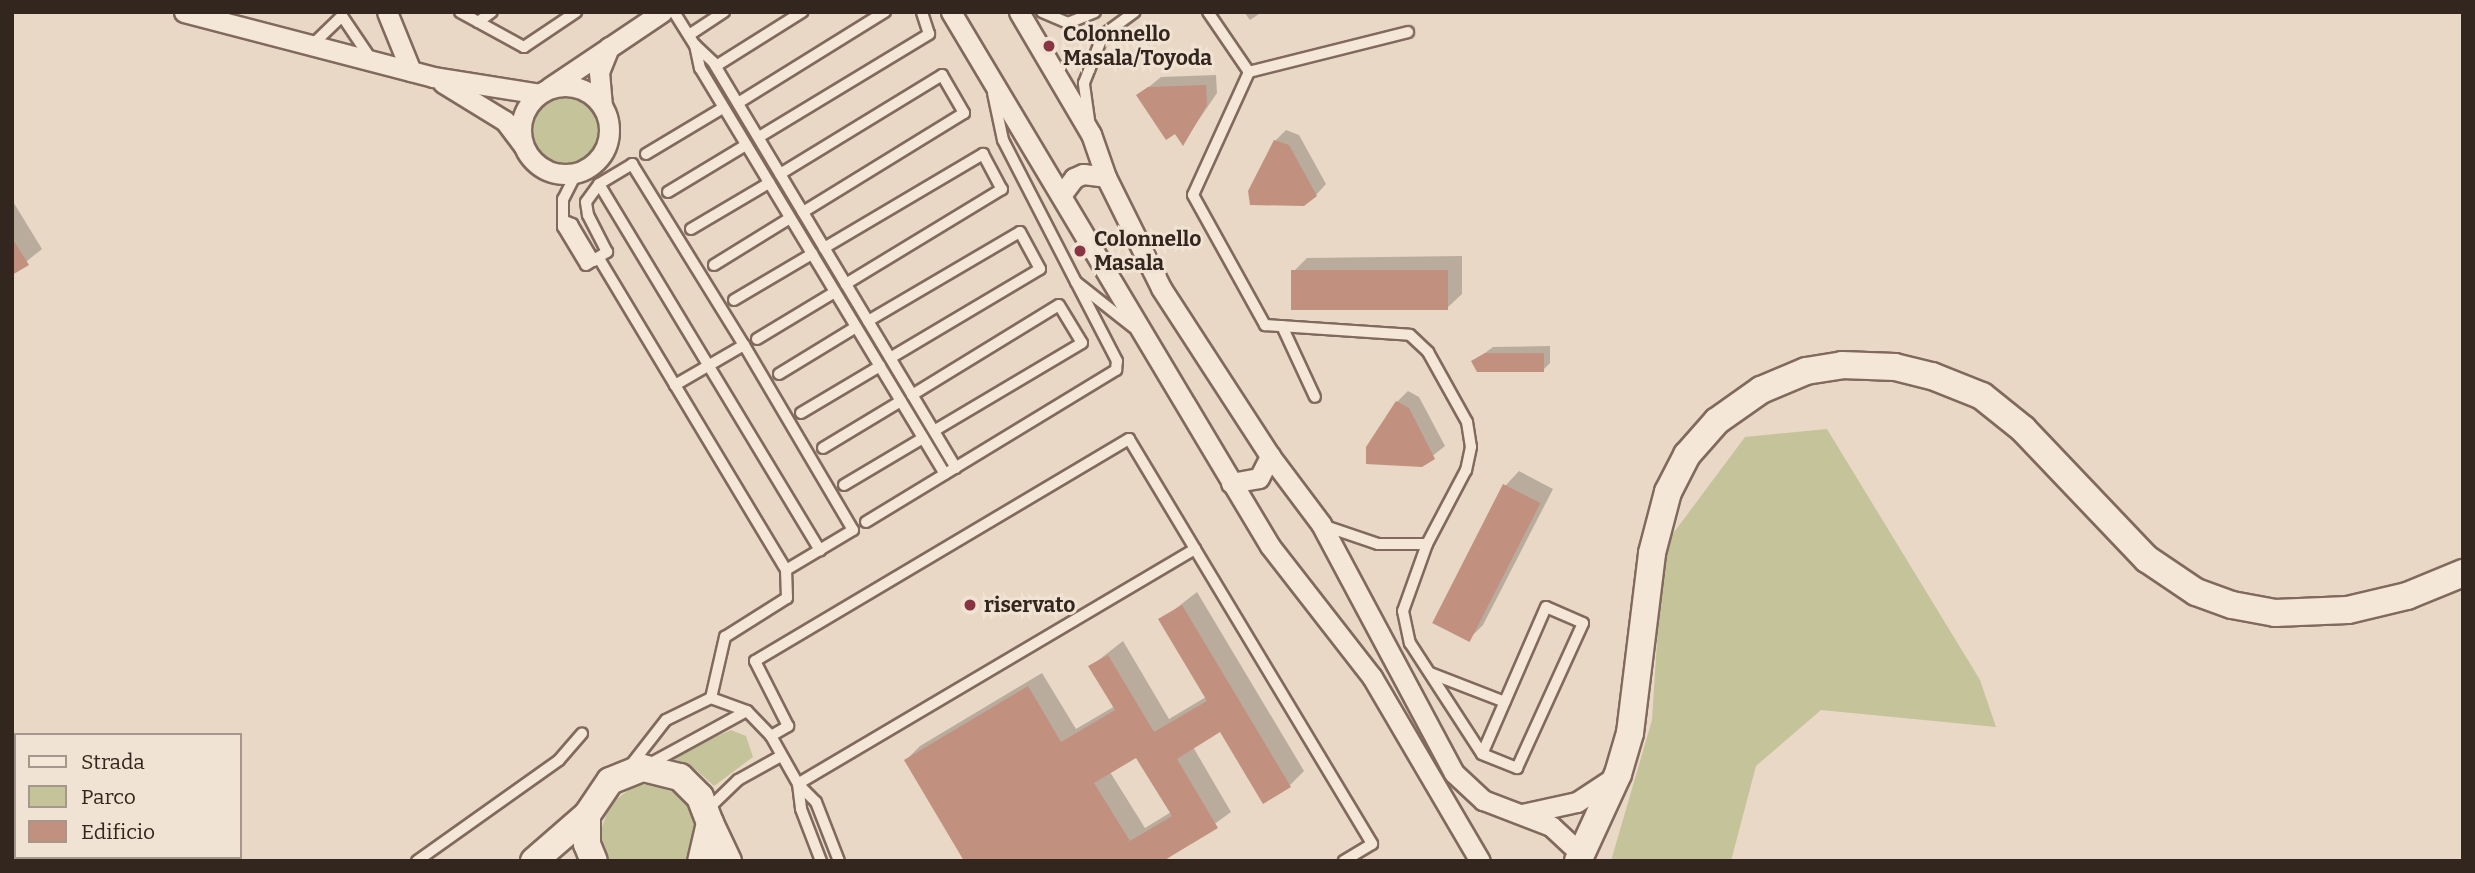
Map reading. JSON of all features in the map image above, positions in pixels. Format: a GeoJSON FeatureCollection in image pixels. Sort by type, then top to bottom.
{"type":"FeatureCollection","features":[{"type":"Feature","properties":{"kind":"street"},"geometry":{"type":"LineString","coordinates":[[184,12],[243,21],[312,45],[433,78],[543,92],[570,86],[582,89],[602,106]]}},
{"type":"Feature","properties":{"kind":"street"},"geometry":{"type":"LineString","coordinates":[[387,12],[411,71]]}},
{"type":"Feature","properties":{"kind":"street"},"geometry":{"type":"LineString","coordinates":[[523,145],[523,118],[543,92],[662,12]]}},
{"type":"Feature","properties":{"kind":"street"},"geometry":{"type":"LineString","coordinates":[[951,12],[1062,194],[1141,334],[1270,545],[1372,677],[1476,852],[1497,861]]}},
{"type":"Feature","properties":{"kind":"street"},"geometry":{"type":"LineString","coordinates":[[1019,12],[1091,134],[1106,177],[1161,288],[1270,457],[1321,524],[1454,773],[1483,800],[1551,827],[1580,858],[1618,774],[1637,692],[1652,554],[1672,482],[1688,455],[1717,421],[1761,390],[1806,371],[1842,365],[1895,367],[1932,376],[1982,396],[2023,429],[2147,559],[2196,592],[2232,605],[2285,614],[2348,610],[2407,596],[2463,573]]}},
{"type":"Feature","properties":{"kind":"street"},"geometry":{"type":"LineString","coordinates":[[433,78],[505,121],[544,169],[577,172],[596,160],[608,141],[599,72],[610,45]]}},
{"type":"Feature","properties":{"kind":"street"},"geometry":{"type":"LineString","coordinates":[[1062,194],[1074,178],[1083,174],[1106,177]]}},
{"type":"Feature","properties":{"kind":"street"},"geometry":{"type":"LineString","coordinates":[[1231,483],[1259,478],[1270,457]]}},
{"type":"Feature","properties":{"kind":"street"},"geometry":{"type":"LineString","coordinates":[[534,861],[587,816],[601,789],[634,770],[680,777],[693,787],[728,861]]}},
{"type":"Feature","properties":{"kind":"street"},"geometry":{"type":"LineString","coordinates":[[1519,815],[1577,802],[1618,774]]}},
{"type":"Feature","properties":{"kind":"street"},"geometry":{"type":"LineString","coordinates":[[587,816],[587,844],[594,861]]}},
{"type":"Feature","properties":{"kind":"street"},"geometry":{"type":"LineString","coordinates":[[701,861],[708,817]]}},
{"type":"Feature","properties":{"kind":"lane"},"geometry":{"type":"LineString","coordinates":[[460,12],[524,47],[576,12]]}},
{"type":"Feature","properties":{"kind":"lane"},"geometry":{"type":"LineString","coordinates":[[478,22],[492,12]]}},
{"type":"Feature","properties":{"kind":"lane"},"geometry":{"type":"LineString","coordinates":[[674,12],[695,45],[716,66],[956,468]]}},
{"type":"Feature","properties":{"kind":"lane"},"geometry":{"type":"LineString","coordinates":[[689,35],[724,12]]}},
{"type":"Feature","properties":{"kind":"lane"},"geometry":{"type":"LineString","coordinates":[[716,66],[802,12]]}},
{"type":"Feature","properties":{"kind":"lane"},"geometry":{"type":"LineString","coordinates":[[738,103],[885,12]]}},
{"type":"Feature","properties":{"kind":"lane"},"geometry":{"type":"LineString","coordinates":[[759,138],[929,34],[922,12]]}},
{"type":"Feature","properties":{"kind":"lane"},"geometry":{"type":"LineString","coordinates":[[1042,12],[1068,23],[1095,12]]}},
{"type":"Feature","properties":{"kind":"lane"},"geometry":{"type":"LineString","coordinates":[[1091,134],[1084,83],[1103,34],[1135,12]]}},
{"type":"Feature","properties":{"kind":"lane"},"geometry":{"type":"LineString","coordinates":[[1208,12],[1249,72]]}},
{"type":"Feature","properties":{"kind":"lane"},"geometry":{"type":"LineString","coordinates":[[312,45],[342,16],[372,60]]}},
{"type":"Feature","properties":{"kind":"lane"},"geometry":{"type":"LineString","coordinates":[[1249,72],[1408,32]]}},
{"type":"Feature","properties":{"kind":"lane"},"geometry":{"type":"LineString","coordinates":[[695,45],[700,68],[723,108],[945,474]]}},
{"type":"Feature","properties":{"kind":"lane"},"geometry":{"type":"LineString","coordinates":[[1249,72],[1193,195],[1265,325],[1399,333],[1419,341],[1462,410],[1471,435],[1466,470],[1427,544],[1402,611],[1406,633],[1482,754],[1517,768],[1583,623],[1546,607],[1482,754]]}},
{"type":"Feature","properties":{"kind":"lane"},"geometry":{"type":"LineString","coordinates":[[780,174],[942,75],[964,113],[803,212]]}},
{"type":"Feature","properties":{"kind":"lane"},"geometry":{"type":"LineString","coordinates":[[866,522],[1116,370],[1117,361],[1003,140],[990,79]]}},
{"type":"Feature","properties":{"kind":"lane"},"geometry":{"type":"LineString","coordinates":[[646,154],[723,108]]}},
{"type":"Feature","properties":{"kind":"lane"},"geometry":{"type":"LineString","coordinates":[[668,192],[746,145]]}},
{"type":"Feature","properties":{"kind":"lane"},"geometry":{"type":"LineString","coordinates":[[824,248],[983,154],[1002,189],[846,284]]}},
{"type":"Feature","properties":{"kind":"lane"},"geometry":{"type":"LineString","coordinates":[[596,259],[586,209],[599,184],[632,164],[744,345],[853,530],[786,570]]}},
{"type":"Feature","properties":{"kind":"lane"},"geometry":{"type":"LineString","coordinates":[[577,172],[563,199],[563,227],[596,259],[786,570],[788,598],[725,637],[711,698]]}},
{"type":"Feature","properties":{"kind":"lane"},"geometry":{"type":"LineString","coordinates":[[691,229],[769,183]]}},
{"type":"Feature","properties":{"kind":"lane"},"geometry":{"type":"LineString","coordinates":[[599,184],[820,550]]}},
{"type":"Feature","properties":{"kind":"lane"},"geometry":{"type":"LineString","coordinates":[[713,265],[790,218]]}},
{"type":"Feature","properties":{"kind":"lane"},"geometry":{"type":"LineString","coordinates":[[868,321],[1020,232],[1040,269],[890,358]]}},
{"type":"Feature","properties":{"kind":"lane"},"geometry":{"type":"LineString","coordinates":[[734,300],[812,254]]}},
{"type":"Feature","properties":{"kind":"lane"},"geometry":{"type":"LineString","coordinates":[[1076,282],[1141,334]]}},
{"type":"Feature","properties":{"kind":"lane"},"geometry":{"type":"LineString","coordinates":[[757,339],[835,292]]}},
{"type":"Feature","properties":{"kind":"lane"},"geometry":{"type":"LineString","coordinates":[[912,395],[1059,305],[1082,343],[934,431]]}},
{"type":"Feature","properties":{"kind":"lane"},"geometry":{"type":"LineString","coordinates":[[1282,326],[1315,397]]}},
{"type":"Feature","properties":{"kind":"lane"},"geometry":{"type":"LineString","coordinates":[[779,374],[856,327]]}},
{"type":"Feature","properties":{"kind":"lane"},"geometry":{"type":"LineString","coordinates":[[675,385],[744,345]]}},
{"type":"Feature","properties":{"kind":"lane"},"geometry":{"type":"LineString","coordinates":[[800,413],[880,366]]}},
{"type":"Feature","properties":{"kind":"lane"},"geometry":{"type":"LineString","coordinates":[[823,448],[901,401]]}},
{"type":"Feature","properties":{"kind":"lane"},"geometry":{"type":"LineString","coordinates":[[844,485],[923,438]]}},
{"type":"Feature","properties":{"kind":"lane"},"geometry":{"type":"LineString","coordinates":[[771,736],[788,726],[755,661],[1129,439],[1372,844],[1344,861]]}},
{"type":"Feature","properties":{"kind":"lane"},"geometry":{"type":"LineString","coordinates":[[1321,524],[1378,544],[1427,544]]}},
{"type":"Feature","properties":{"kind":"lane"},"geometry":{"type":"LineString","coordinates":[[798,784],[1195,549]]}},
{"type":"Feature","properties":{"kind":"lane"},"geometry":{"type":"LineString","coordinates":[[1430,673],[1505,702]]}},
{"type":"Feature","properties":{"kind":"lane"},"geometry":{"type":"LineString","coordinates":[[634,770],[666,720],[711,698],[747,711],[771,736],[798,784],[816,802],[839,861]]}},
{"type":"Feature","properties":{"kind":"lane"},"geometry":{"type":"LineString","coordinates":[[634,770],[747,711]]}},
{"type":"Feature","properties":{"kind":"lane"},"geometry":{"type":"LineString","coordinates":[[418,861],[559,760],[582,734]]}},
{"type":"Feature","properties":{"kind":"lane"},"geometry":{"type":"LineString","coordinates":[[708,817],[738,780],[781,756]]}},
{"type":"Feature","properties":{"kind":"lane"},"geometry":{"type":"LineString","coordinates":[[798,784],[801,809],[821,861]]}},
{"type":"Feature","properties":{"kind":"green space"},"geometry":{"type":"Polygon","coordinates":[[[565,98],[578,101],[589,108],[596,119],[599,132],[596,145],[589,156],[578,163],[565,166],[552,163],[541,156],[534,145],[531,132],[534,119],[541,108],[552,101],[565,98]]]}},
{"type":"Feature","properties":{"kind":"green space"},"geometry":{"type":"Polygon","coordinates":[[[1827,429],[1980,680],[1996,727],[1821,710],[1756,766],[1731,861],[1611,861],[1652,720],[1663,547],[1745,437],[1827,429]]]}},
{"type":"Feature","properties":{"kind":"green space"},"geometry":{"type":"Polygon","coordinates":[[[731,730],[746,736],[753,757],[714,786],[695,769],[669,757],[731,730]]]}},
{"type":"Feature","properties":{"kind":"green space"},"geometry":{"type":"Polygon","coordinates":[[[650,784],[679,794],[690,806],[697,836],[694,851],[688,861],[610,861],[600,833],[610,804],[634,786],[650,784]]]}},
{"type":"Feature","properties":{"kind":"building"},"geometry":{"type":"Polygon","coordinates":[[[1206,85],[1207,105],[1183,146],[1175,134],[1166,140],[1136,95],[1148,87],[1206,85]]]}},
{"type":"Feature","properties":{"kind":"building"},"geometry":{"type":"Polygon","coordinates":[[[1274,140],[1289,145],[1317,196],[1304,206],[1250,205],[1248,191],[1274,140]]]}},
{"type":"Feature","properties":{"kind":"building"},"geometry":{"type":"Polygon","coordinates":[[[12,238],[29,265],[12,275],[12,238]]]}},
{"type":"Feature","properties":{"kind":"building"},"geometry":{"type":"Polygon","coordinates":[[[1291,270],[1448,270],[1448,310],[1291,310],[1291,270]]]}},
{"type":"Feature","properties":{"kind":"building"},"geometry":{"type":"Polygon","coordinates":[[[1485,353],[1544,353],[1544,372],[1477,372],[1471,361],[1485,353]]]}},
{"type":"Feature","properties":{"kind":"building"},"geometry":{"type":"Polygon","coordinates":[[[1396,401],[1409,408],[1435,459],[1422,467],[1366,464],[1366,447],[1396,401]]]}},
{"type":"Feature","properties":{"kind":"building"},"geometry":{"type":"Polygon","coordinates":[[[1503,484],[1540,503],[1470,642],[1432,623],[1503,484]]]}},
{"type":"Feature","properties":{"kind":"building"},"geometry":{"type":"Polygon","coordinates":[[[1182,605],[1291,787],[1263,804],[1220,732],[1177,759],[1218,828],[1163,861],[964,861],[904,760],[1028,686],[1061,742],[1115,710],[1088,666],[1108,655],[1154,732],[1207,701],[1158,619],[1182,605]],[[1136,758],[1094,783],[1130,841],[1172,816],[1136,758]]]}},
{"type":"Feature","properties":{"kind":"place","name":"Colonnello Masala/Toyoda"},"geometry":{"type":"Point","coordinates":[1049,46]}},
{"type":"Feature","properties":{"kind":"place","name":"Colonnello Masala"},"geometry":{"type":"Point","coordinates":[1080,251]}},
{"type":"Feature","properties":{"kind":"place","name":"riservato"},"geometry":{"type":"Point","coordinates":[970,605]}}]}
